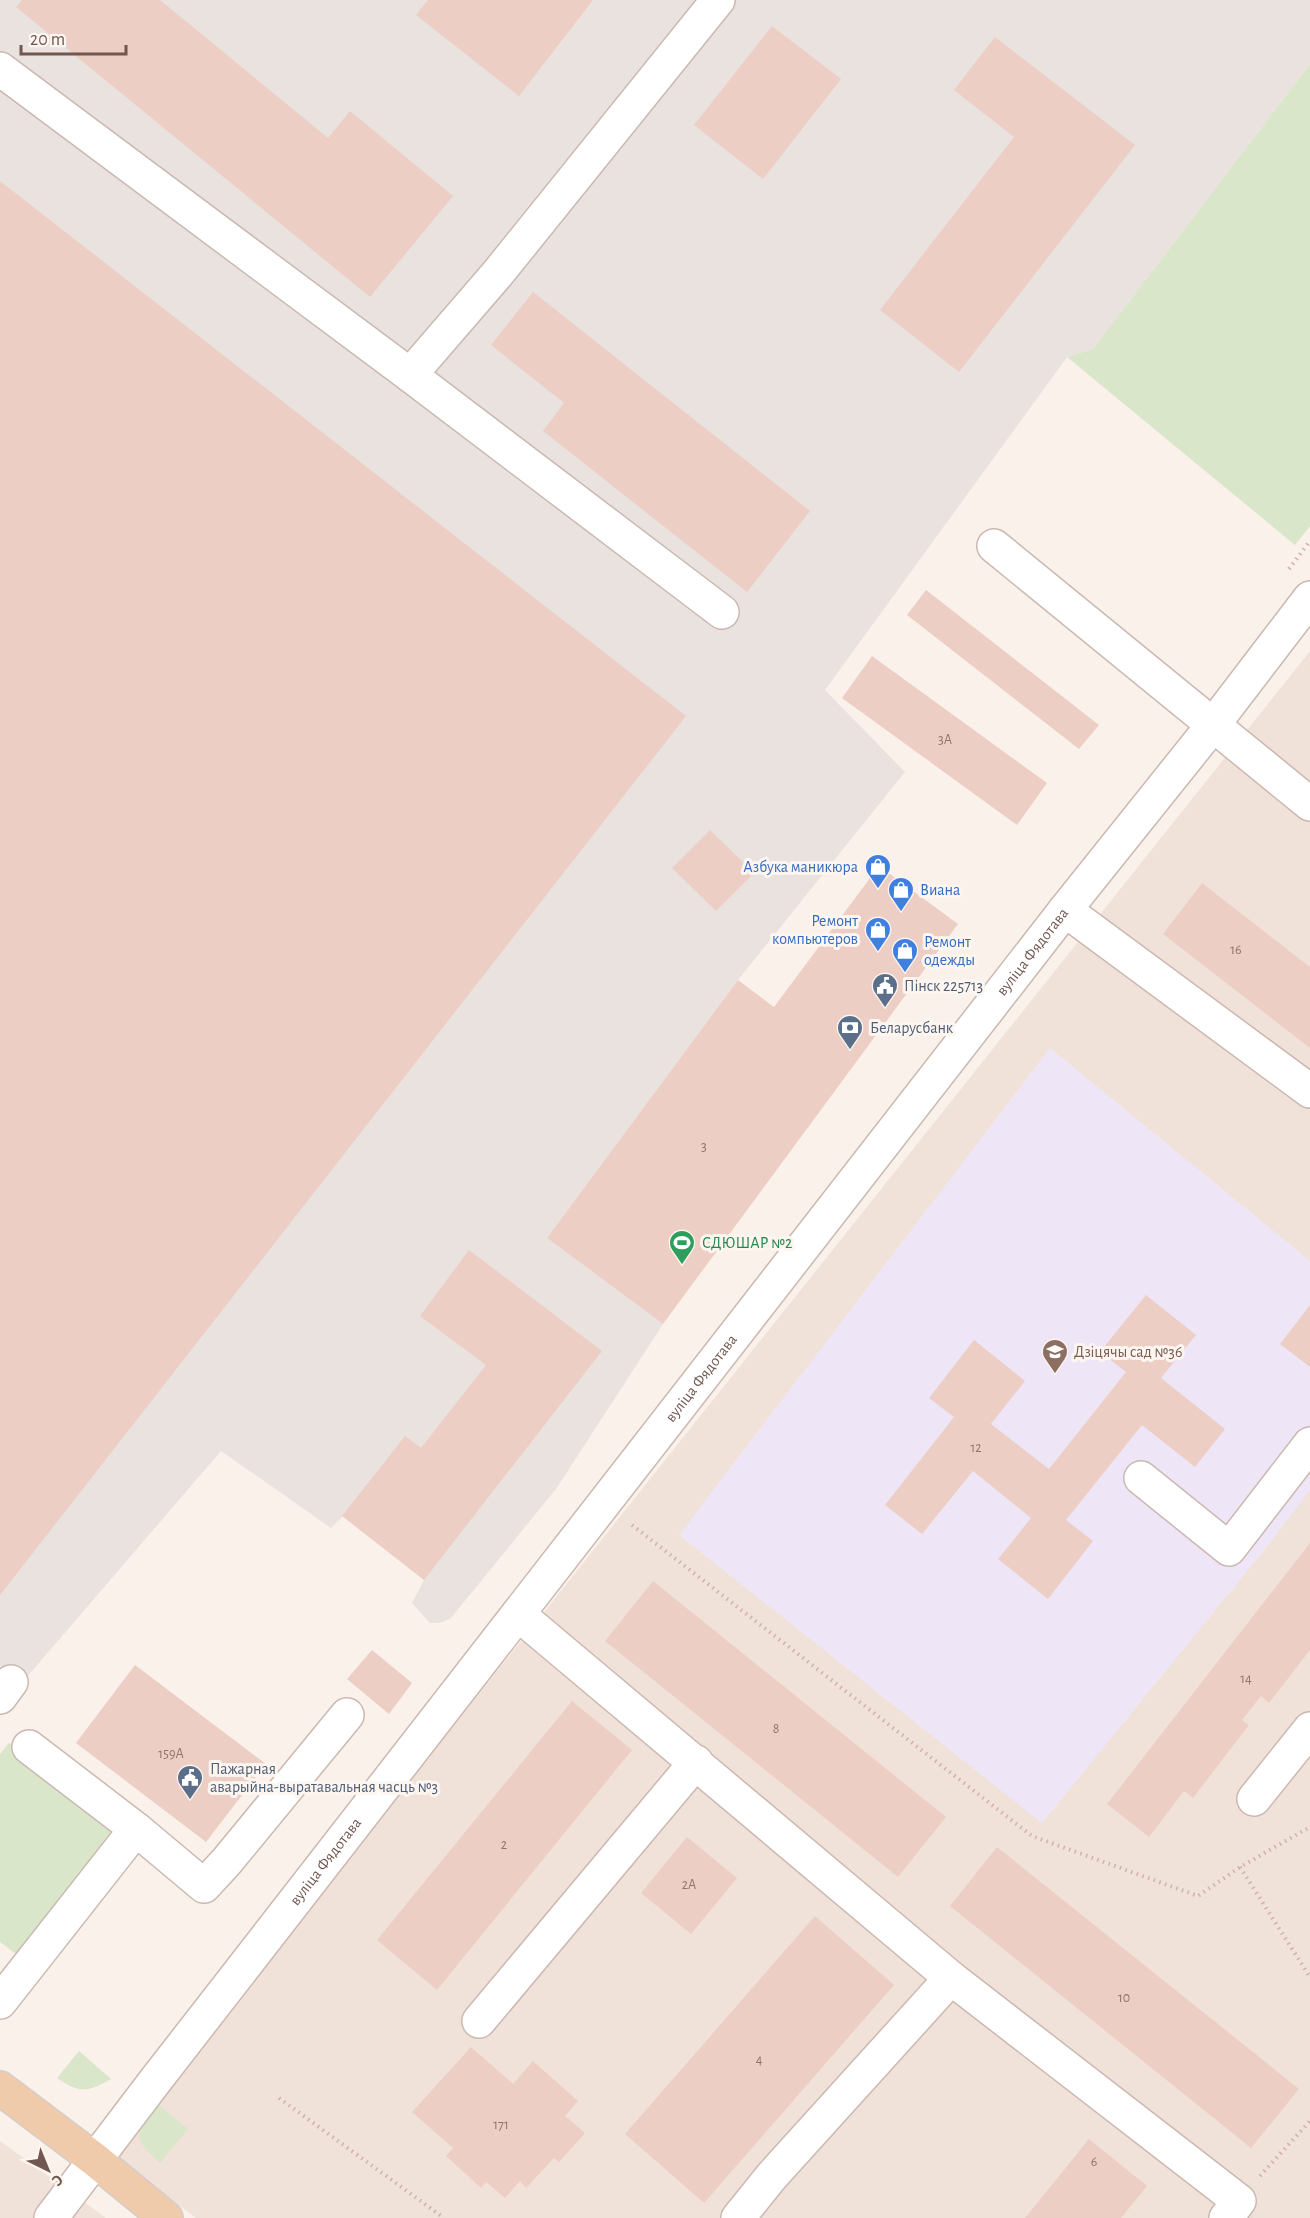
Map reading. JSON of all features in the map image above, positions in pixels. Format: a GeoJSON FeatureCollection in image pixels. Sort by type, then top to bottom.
{"type":"FeatureCollection","features":[{"type":"Feature","properties":{"kind":"main road"},"geometry":{"type":"LineString","coordinates":[[0,2088],[166,2218]]}},
{"type":"Feature","properties":{"kind":"street"},"geometry":{"type":"LineString","coordinates":[[410,375],[498,273],[718,0]]}},
{"type":"Feature","properties":{"kind":"street"},"geometry":{"type":"LineString","coordinates":[[0,69],[410,375],[722,612]]}},
{"type":"Feature","properties":{"kind":"street"},"geometry":{"type":"LineString","coordinates":[[994,546],[1310,804]]}},
{"type":"Feature","properties":{"kind":"street","name":"вуліца Фядотава"},"geometry":{"type":"LineString","coordinates":[[51,2218],[604,1503],[1310,598]]}},
{"type":"Feature","properties":{"kind":"street"},"geometry":{"type":"LineString","coordinates":[[1065,910],[1310,1091]]}},
{"type":"Feature","properties":{"kind":"street"},"geometry":{"type":"LineString","coordinates":[[1142,1478],[1229,1549],[1310,1444]]}},
{"type":"Feature","properties":{"kind":"street"},"geometry":{"type":"LineString","coordinates":[[518,1614],[951,1978],[1233,2209]]}},
{"type":"Feature","properties":{"kind":"street"},"geometry":{"type":"LineString","coordinates":[[29,1747],[136,1829],[204,1886],[347,1714]]}},
{"type":"Feature","properties":{"kind":"street"},"geometry":{"type":"LineString","coordinates":[[1254,1799],[1310,1728]]}},
{"type":"Feature","properties":{"kind":"street"},"geometry":{"type":"LineString","coordinates":[[478,2021],[696,1762]]}},
{"type":"Feature","properties":{"kind":"street"},"geometry":{"type":"LineString","coordinates":[[0,2002],[136,1829]]}},
{"type":"Feature","properties":{"kind":"street"},"geometry":{"type":"LineString","coordinates":[[738,2218],[771,2177],[951,1978]]}},
{"type":"Feature","properties":{"kind":"path"},"geometry":{"type":"LineString","coordinates":[[1299,555],[1310,541]]}},
{"type":"Feature","properties":{"kind":"path"},"geometry":{"type":"LineString","coordinates":[[604,1503],[1032,1836],[1198,1896],[1240,1867],[1310,1827]]}},
{"type":"Feature","properties":{"kind":"path"},"geometry":{"type":"LineString","coordinates":[[1240,1867],[1310,1977]]}},
{"type":"Feature","properties":{"kind":"path"},"geometry":{"type":"LineString","coordinates":[[279,2098],[444,2218]]}},
{"type":"Feature","properties":{"kind":"path"},"geometry":{"type":"LineString","coordinates":[[1233,2209],[1310,2121]]}},
{"type":"Feature","properties":{"kind":"shaded area"},"geometry":{"type":"Polygon","coordinates":[[[0,0],[1310,0],[1310,64],[1093,349],[1067,357],[825,690],[905,772],[738,980],[547,1238],[663,1324],[556,1489],[450,1619],[439,1623],[430,1623],[412,1603],[424,1580],[343,1516],[331,1528],[221,1451],[26,1678],[0,1666],[0,0]]]}},
{"type":"Feature","properties":{"kind":"shaded area"},"geometry":{"type":"Polygon","coordinates":[[[1310,651],[1310,2218],[196,2218],[112,2154],[1310,651]]]}},
{"type":"Feature","properties":{"kind":"shaded area","name":"Дзіцячы сад №36"},"geometry":{"type":"Polygon","coordinates":[[[1050,1048],[1310,1261],[1310,1490],[1269,1544],[1042,1823],[679,1535],[1050,1048]]]}},
{"type":"Feature","properties":{"kind":"shaded area"},"geometry":{"type":"Polygon","coordinates":[[[0,2141],[106,2218],[0,2218],[0,2141]]]}},
{"type":"Feature","properties":{"kind":"green space"},"geometry":{"type":"Polygon","coordinates":[[[1310,64],[1310,526],[1295,545],[1067,357],[1093,349],[1310,64]]]}},
{"type":"Feature","properties":{"kind":"green space"},"geometry":{"type":"Polygon","coordinates":[[[9,1743],[119,1834],[24,1960],[0,1942],[0,1754],[9,1743]]]}},
{"type":"Feature","properties":{"kind":"green space"},"geometry":{"type":"Polygon","coordinates":[[[79,2051],[111,2079],[90,2089],[78,2089],[57,2078],[79,2051]]]}},
{"type":"Feature","properties":{"kind":"green space"},"geometry":{"type":"Polygon","coordinates":[[[154,2101],[188,2129],[160,2163],[144,2147],[139,2133],[142,2119],[154,2101]]]}},
{"type":"Feature","properties":{"kind":"building"},"geometry":{"type":"Polygon","coordinates":[[[22,0],[160,0],[328,138],[350,111],[453,196],[370,297],[16,7],[22,0]]]}},
{"type":"Feature","properties":{"kind":"building"},"geometry":{"type":"Polygon","coordinates":[[[428,0],[593,0],[519,96],[416,15],[428,0]]]}},
{"type":"Feature","properties":{"kind":"building"},"geometry":{"type":"Polygon","coordinates":[[[772,26],[841,79],[763,179],[694,125],[772,26]]]}},
{"type":"Feature","properties":{"kind":"building"},"geometry":{"type":"Polygon","coordinates":[[[995,37],[1135,145],[959,372],[880,310],[1014,137],[954,90],[995,37]]]}},
{"type":"Feature","properties":{"kind":"building"},"geometry":{"type":"Polygon","coordinates":[[[0,181],[686,716],[0,1595],[0,181]]]}},
{"type":"Feature","properties":{"kind":"building"},"geometry":{"type":"Polygon","coordinates":[[[533,292],[810,511],[747,592],[543,431],[564,403],[491,345],[533,292]]]}},
{"type":"Feature","properties":{"kind":"building"},"geometry":{"type":"Polygon","coordinates":[[[926,590],[1099,725],[1079,749],[907,615],[926,590]]]}},
{"type":"Feature","properties":{"kind":"building"},"geometry":{"type":"Polygon","coordinates":[[[872,656],[1047,783],[1017,825],[842,698],[872,656]]]}},
{"type":"Feature","properties":{"kind":"building"},"geometry":{"type":"Polygon","coordinates":[[[710,830],[754,873],[716,911],[672,868],[710,830]]]}},
{"type":"Feature","properties":{"kind":"building"},"geometry":{"type":"Polygon","coordinates":[[[879,866],[958,924],[663,1324],[547,1238],[738,980],[774,1007],[879,866]]]}},
{"type":"Feature","properties":{"kind":"building"},"geometry":{"type":"Polygon","coordinates":[[[1202,883],[1310,967],[1310,1048],[1163,934],[1202,883]]]}},
{"type":"Feature","properties":{"kind":"building"},"geometry":{"type":"Polygon","coordinates":[[[469,1250],[602,1351],[424,1580],[342,1516],[405,1436],[421,1448],[486,1365],[420,1316],[469,1250]]]}},
{"type":"Feature","properties":{"kind":"building"},"geometry":{"type":"Polygon","coordinates":[[[1146,1295],[1196,1335],[1161,1378],[1225,1429],[1195,1467],[1142,1425],[1066,1520],[1093,1541],[1048,1599],[998,1559],[1031,1518],[973,1471],[922,1534],[885,1505],[954,1417],[929,1398],[974,1340],[1025,1381],[991,1424],[1049,1469],[1126,1372],[1100,1352],[1146,1295]]]}},
{"type":"Feature","properties":{"kind":"building"},"geometry":{"type":"Polygon","coordinates":[[[1310,1305],[1310,1367],[1280,1344],[1310,1305]]]}},
{"type":"Feature","properties":{"kind":"building"},"geometry":{"type":"Polygon","coordinates":[[[1310,1543],[1310,1650],[1269,1703],[1261,1696],[1242,1720],[1249,1725],[1193,1798],[1184,1791],[1149,1837],[1107,1804],[1310,1543]]]}},
{"type":"Feature","properties":{"kind":"building"},"geometry":{"type":"Polygon","coordinates":[[[653,1581],[946,1817],[898,1877],[605,1641],[653,1581]]]}},
{"type":"Feature","properties":{"kind":"building"},"geometry":{"type":"Polygon","coordinates":[[[372,1650],[412,1683],[389,1714],[347,1679],[372,1650]]]}},
{"type":"Feature","properties":{"kind":"building"},"geometry":{"type":"Polygon","coordinates":[[[135,1665],[266,1764],[206,1842],[76,1743],[135,1665]]]}},
{"type":"Feature","properties":{"kind":"building"},"geometry":{"type":"Polygon","coordinates":[[[572,1701],[632,1750],[437,1990],[377,1940],[572,1701]]]}},
{"type":"Feature","properties":{"kind":"building"},"geometry":{"type":"Polygon","coordinates":[[[687,1837],[737,1878],[691,1934],[641,1893],[687,1837]]]}},
{"type":"Feature","properties":{"kind":"building"},"geometry":{"type":"Polygon","coordinates":[[[997,1847],[1299,2089],[1251,2148],[950,1906],[997,1847]]]}},
{"type":"Feature","properties":{"kind":"building"},"geometry":{"type":"Polygon","coordinates":[[[815,1916],[894,1985],[704,2203],[625,2134],[815,1916]]]}},
{"type":"Feature","properties":{"kind":"building"},"geometry":{"type":"Polygon","coordinates":[[[471,2047],[513,2084],[533,2061],[578,2101],[565,2116],[585,2133],[559,2162],[554,2158],[526,2188],[520,2181],[505,2198],[486,2182],[481,2188],[446,2156],[453,2148],[412,2112],[471,2047]]]}},
{"type":"Feature","properties":{"kind":"building"},"geometry":{"type":"Polygon","coordinates":[[[1089,2139],[1147,2186],[1121,2218],[1025,2218],[1089,2139]]]}},
{"type":"Feature","properties":{"kind":"place","name":"Азбука маникюра"},"geometry":{"type":"Point","coordinates":[878,890]}},
{"type":"Feature","properties":{"kind":"place","name":"Виана"},"geometry":{"type":"Point","coordinates":[901,913]}},
{"type":"Feature","properties":{"kind":"place","name":"Ремонт компьютеров"},"geometry":{"type":"Point","coordinates":[878,953]}},
{"type":"Feature","properties":{"kind":"place","name":"Ремонт одежды"},"geometry":{"type":"Point","coordinates":[905,974]}},
{"type":"Feature","properties":{"kind":"place","name":"Пінск 225713"},"geometry":{"type":"Point","coordinates":[885,1009]}},
{"type":"Feature","properties":{"kind":"place","name":"Беларусбанк"},"geometry":{"type":"Point","coordinates":[850,1051]}},
{"type":"Feature","properties":{"kind":"place","name":"СДЮШАР №2"},"geometry":{"type":"Point","coordinates":[682,1266]}},
{"type":"Feature","properties":{"kind":"place","name":"Дзіцячы сад №36"},"geometry":{"type":"Point","coordinates":[1055,1375]}},
{"type":"Feature","properties":{"kind":"place","name":"Пажарная аварыйна-выратавальная часць №3"},"geometry":{"type":"Point","coordinates":[190,1801]}}]}
